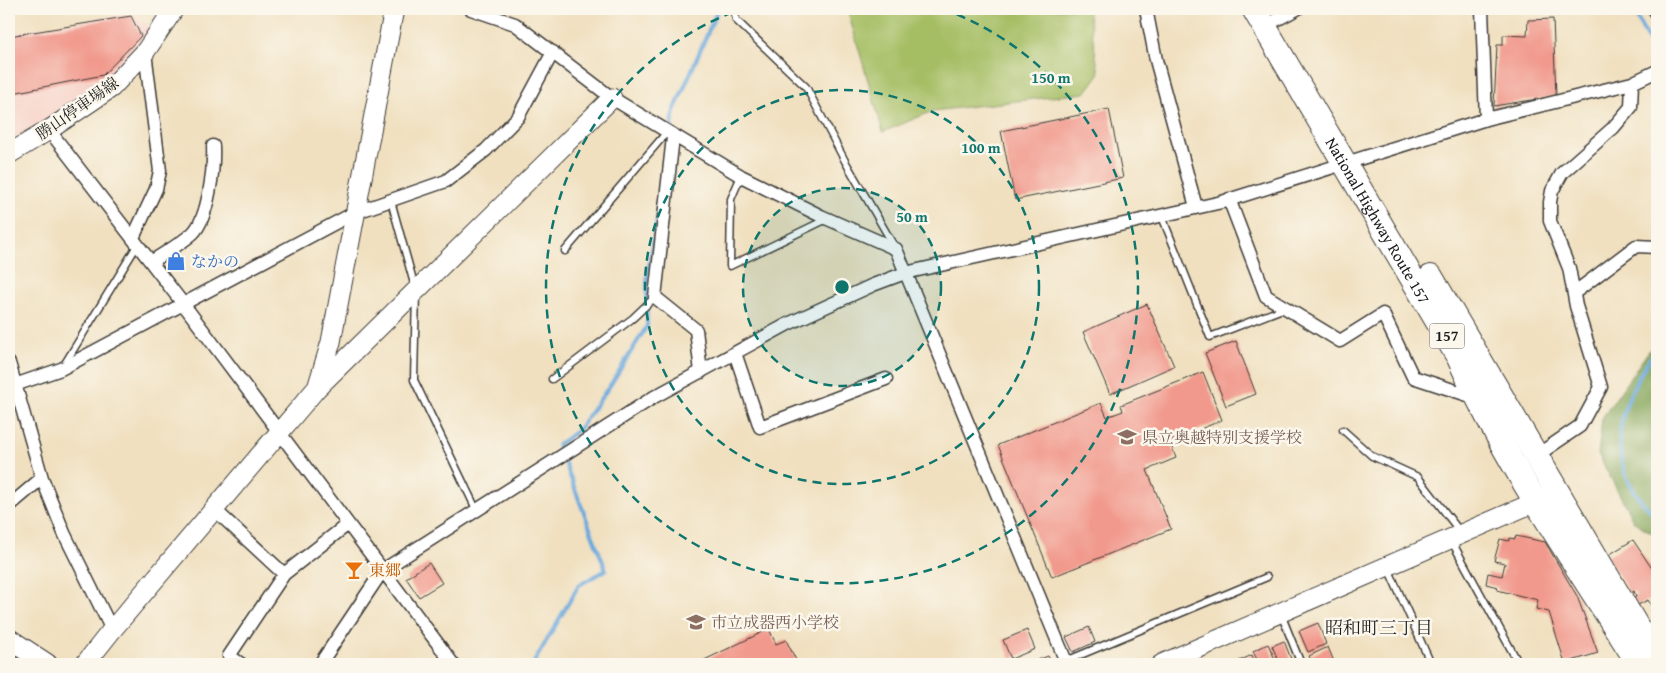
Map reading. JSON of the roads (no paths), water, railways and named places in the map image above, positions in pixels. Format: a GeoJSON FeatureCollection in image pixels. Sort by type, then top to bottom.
{"type":"FeatureCollection","features":[{"type":"Feature","properties":{"kind":"highway","name":"National Highway Route 157"},"geometry":{"type":"LineString","coordinates":[[1273,14],[1459,358],[1477,398],[1657,660]]}},
{"type":"Feature","properties":{"kind":"highway","name":"National Highway Route 157"},"geometry":{"type":"LineString","coordinates":[[1353,160],[1536,456],[1546,497],[1639,664]]}},
{"type":"Feature","properties":{"kind":"main road"},"geometry":{"type":"LineString","coordinates":[[9,639],[47,664]]}},
{"type":"Feature","properties":{"kind":"street","name":"勝山停車場線"},"geometry":{"type":"LineString","coordinates":[[9,154],[49,130],[111,88],[145,52],[174,9]]}},
{"type":"Feature","properties":{"kind":"street"},"geometry":{"type":"LineString","coordinates":[[316,389],[331,342],[394,9]]}},
{"type":"Feature","properties":{"kind":"street"},"geometry":{"type":"LineString","coordinates":[[471,9],[515,24],[612,98],[741,176],[827,219],[896,249],[1066,663]]}},
{"type":"Feature","properties":{"kind":"street"},"geometry":{"type":"LineString","coordinates":[[1146,9],[1156,60],[1196,207]]}},
{"type":"Feature","properties":{"kind":"street"},"geometry":{"type":"LineString","coordinates":[[1482,9],[1486,119]]}},
{"type":"Feature","properties":{"kind":"street"},"geometry":{"type":"LineString","coordinates":[[135,241],[156,189],[160,171],[145,52]]}},
{"type":"Feature","properties":{"kind":"street"},"geometry":{"type":"LineString","coordinates":[[12,386],[62,369],[354,214],[446,181],[486,150],[518,117],[553,52]]}},
{"type":"Feature","properties":{"kind":"street"},"geometry":{"type":"LineString","coordinates":[[320,664],[383,570],[654,397],[788,324],[873,285],[905,273],[1229,199],[1486,119],[1632,83],[1657,71]]}},
{"type":"Feature","properties":{"kind":"street"},"geometry":{"type":"LineString","coordinates":[[1536,456],[1580,426],[1601,387],[1574,293],[1569,268],[1550,222],[1552,192],[1562,173],[1613,128],[1631,107],[1632,83]]}},
{"type":"Feature","properties":{"kind":"street"},"geometry":{"type":"LineString","coordinates":[[85,664],[316,389],[612,98]]}},
{"type":"Feature","properties":{"kind":"street"},"geometry":{"type":"LineString","coordinates":[[49,130],[184,305],[278,434],[383,570],[452,664]]}},
{"type":"Feature","properties":{"kind":"street"},"geometry":{"type":"LineString","coordinates":[[670,134],[655,297],[696,330],[701,372]]}},
{"type":"Feature","properties":{"kind":"street"},"geometry":{"type":"LineString","coordinates":[[151,262],[194,232],[203,214],[214,167],[213,146]]}},
{"type":"Feature","properties":{"kind":"street"},"geometry":{"type":"LineString","coordinates":[[1229,199],[1266,296],[1340,341],[1383,314],[1413,377],[1477,398]]}},
{"type":"Feature","properties":{"kind":"street"},"geometry":{"type":"LineString","coordinates":[[1574,293],[1636,246],[1657,247]]}},
{"type":"Feature","properties":{"kind":"street"},"geometry":{"type":"LineString","coordinates":[[735,353],[760,427],[886,378]]}},
{"type":"Feature","properties":{"kind":"street"},"geometry":{"type":"LineString","coordinates":[[9,363],[12,386],[42,478],[64,533],[112,630]]}},
{"type":"Feature","properties":{"kind":"street"},"geometry":{"type":"LineString","coordinates":[[9,506],[42,478]]}},
{"type":"Feature","properties":{"kind":"street"},"geometry":{"type":"LineString","coordinates":[[1162,664],[1188,656],[1281,612],[1546,497]]}},
{"type":"Feature","properties":{"kind":"street"},"geometry":{"type":"LineString","coordinates":[[214,509],[284,574]]}},
{"type":"Feature","properties":{"kind":"street"},"geometry":{"type":"LineString","coordinates":[[241,664],[229,656],[284,574],[348,524]]}},
{"type":"Feature","properties":{"kind":"lane"},"geometry":{"type":"LineString","coordinates":[[734,9],[736,20],[806,87],[845,162],[896,249]]}},
{"type":"Feature","properties":{"kind":"lane"},"geometry":{"type":"LineString","coordinates":[[1651,9],[1657,21]]}},
{"type":"Feature","properties":{"kind":"lane"},"geometry":{"type":"LineString","coordinates":[[565,251],[670,134]]}},
{"type":"Feature","properties":{"kind":"lane"},"geometry":{"type":"LineString","coordinates":[[741,176],[731,199],[730,266],[827,219]]}},
{"type":"Feature","properties":{"kind":"lane"},"geometry":{"type":"LineString","coordinates":[[391,201],[416,291],[414,380],[477,511]]}},
{"type":"Feature","properties":{"kind":"lane"},"geometry":{"type":"LineString","coordinates":[[1161,214],[1210,337],[1287,308]]}},
{"type":"Feature","properties":{"kind":"lane"},"geometry":{"type":"LineString","coordinates":[[62,369],[135,241]]}},
{"type":"Feature","properties":{"kind":"lane"},"geometry":{"type":"LineString","coordinates":[[552,379],[634,318],[655,297]]}},
{"type":"Feature","properties":{"kind":"lane"},"geometry":{"type":"LineString","coordinates":[[1342,430],[1372,456],[1418,477],[1456,537],[1518,664]]}},
{"type":"Feature","properties":{"kind":"lane"},"geometry":{"type":"LineString","coordinates":[[1388,567],[1431,664]]}},
{"type":"Feature","properties":{"kind":"lane"},"geometry":{"type":"LineString","coordinates":[[1066,663],[1267,577]]}},
{"type":"Feature","properties":{"kind":"lane"},"geometry":{"type":"LineString","coordinates":[[1281,612],[1301,664]]}},
{"type":"Feature","properties":{"kind":"waterway"},"geometry":{"type":"LineString","coordinates":[[671,132],[674,111],[718,9]]}},
{"type":"Feature","properties":{"kind":"waterway"},"geometry":{"type":"LineString","coordinates":[[1633,9],[1657,59]]}},
{"type":"Feature","properties":{"kind":"waterway"},"geometry":{"type":"LineString","coordinates":[[533,664],[579,585],[606,570],[558,445],[578,430],[611,384],[647,326],[647,277],[660,200]]}},
{"type":"Feature","properties":{"kind":"waterway"},"geometry":{"type":"LineString","coordinates":[[1657,348],[1643,369],[1632,391],[1624,412],[1620,434],[1621,455],[1626,477],[1638,497],[1657,517]]}},
{"type":"Feature","properties":{"kind":"waterway"},"geometry":{"type":"LineString","coordinates":[[208,664],[212,659],[218,664]]}},
{"type":"Feature","properties":{"kind":"place","name":"なかの"},"geometry":{"type":"Point","coordinates":[176,261]}},
{"type":"Feature","properties":{"kind":"place","name":"県立奥越特別支援学校"},"geometry":{"type":"Point","coordinates":[1127,437]}},
{"type":"Feature","properties":{"kind":"place","name":"東郷"},"geometry":{"type":"Point","coordinates":[354,570]}},
{"type":"Feature","properties":{"kind":"place","name":"市立成器西小学校"},"geometry":{"type":"Point","coordinates":[696,622]}},
{"type":"Feature","properties":{"kind":"district","name":"昭和町三丁目"},"geometry":{"type":"Point","coordinates":[1379,628]}}]}
